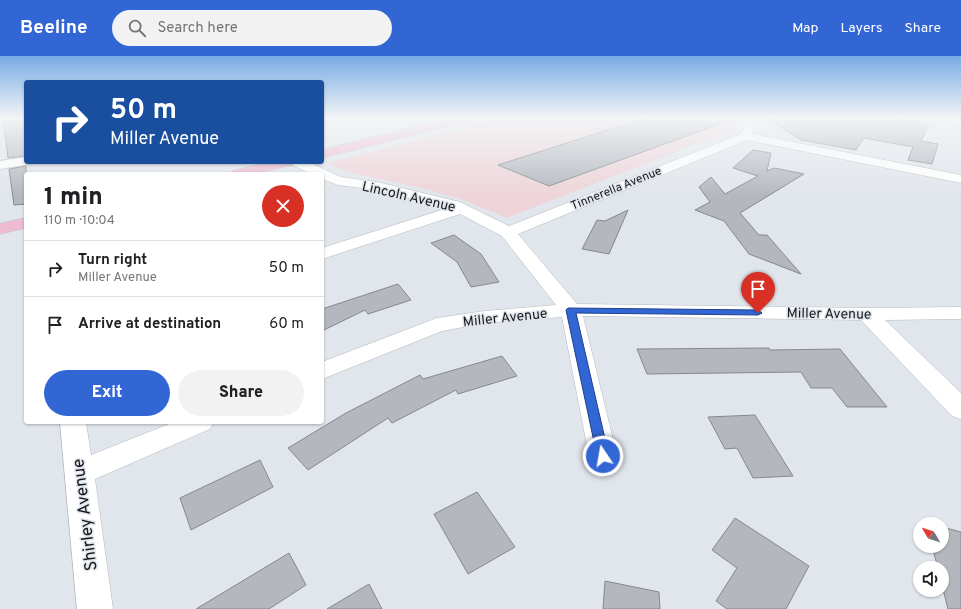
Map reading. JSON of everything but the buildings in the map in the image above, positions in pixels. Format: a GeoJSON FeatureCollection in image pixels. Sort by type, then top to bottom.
{"type":"FeatureCollection","features":[{"type":"Feature","properties":{"kind":"main road"},"geometry":{"type":"LineString","coordinates":[[324,154],[364,144]]}},
{"type":"Feature","properties":{"kind":"main road"},"geometry":{"type":"LineString","coordinates":[[246,172],[280,164]]}},
{"type":"Feature","properties":{"kind":"main road"},"geometry":{"type":"LineString","coordinates":[[0,229],[24,223]]}},
{"type":"Feature","properties":{"kind":"street","name":"Tinnerella Avenue"},"geometry":{"type":"LineString","coordinates":[[508,232],[727,144]]}},
{"type":"Feature","properties":{"kind":"street"},"geometry":{"type":"LineString","coordinates":[[785,144],[961,179]]}},
{"type":"Feature","properties":{"kind":"street"},"geometry":{"type":"LineString","coordinates":[[0,165],[24,161]]}},
{"type":"Feature","properties":{"kind":"street","name":"Lincoln Avenue"},"geometry":{"type":"LineString","coordinates":[[301,164],[319,172]]}},
{"type":"Feature","properties":{"kind":"street","name":"Lincoln Avenue"},"geometry":{"type":"LineString","coordinates":[[324,175],[338,181],[377,186],[455,205],[508,232],[571,310],[603,456]]}},
{"type":"Feature","properties":{"kind":"street"},"geometry":{"type":"LineString","coordinates":[[324,253],[462,208]]}},
{"type":"Feature","properties":{"kind":"street","name":"Miller Avenue"},"geometry":{"type":"LineString","coordinates":[[324,371],[437,325],[485,317],[571,310],[867,314],[961,313]]}},
{"type":"Feature","properties":{"kind":"street"},"geometry":{"type":"LineString","coordinates":[[867,314],[961,409]]}},
{"type":"Feature","properties":{"kind":"street","name":"Shirley Avenue"},"geometry":{"type":"LineString","coordinates":[[73,424],[95,609]]}},
{"type":"Feature","properties":{"kind":"street"},"geometry":{"type":"LineString","coordinates":[[79,473],[196,424]]}},
{"type":"Feature","properties":{"kind":"shaded area"},"geometry":{"type":"Polygon","coordinates":[[[404,144],[697,144],[507,218],[461,199],[422,188],[347,172],[328,163],[404,144]]]}},
{"type":"Feature","properties":{"kind":"route"},"geometry":{"type":"LineString","coordinates":[[603,456],[571,310],[758,313]]}}]}
